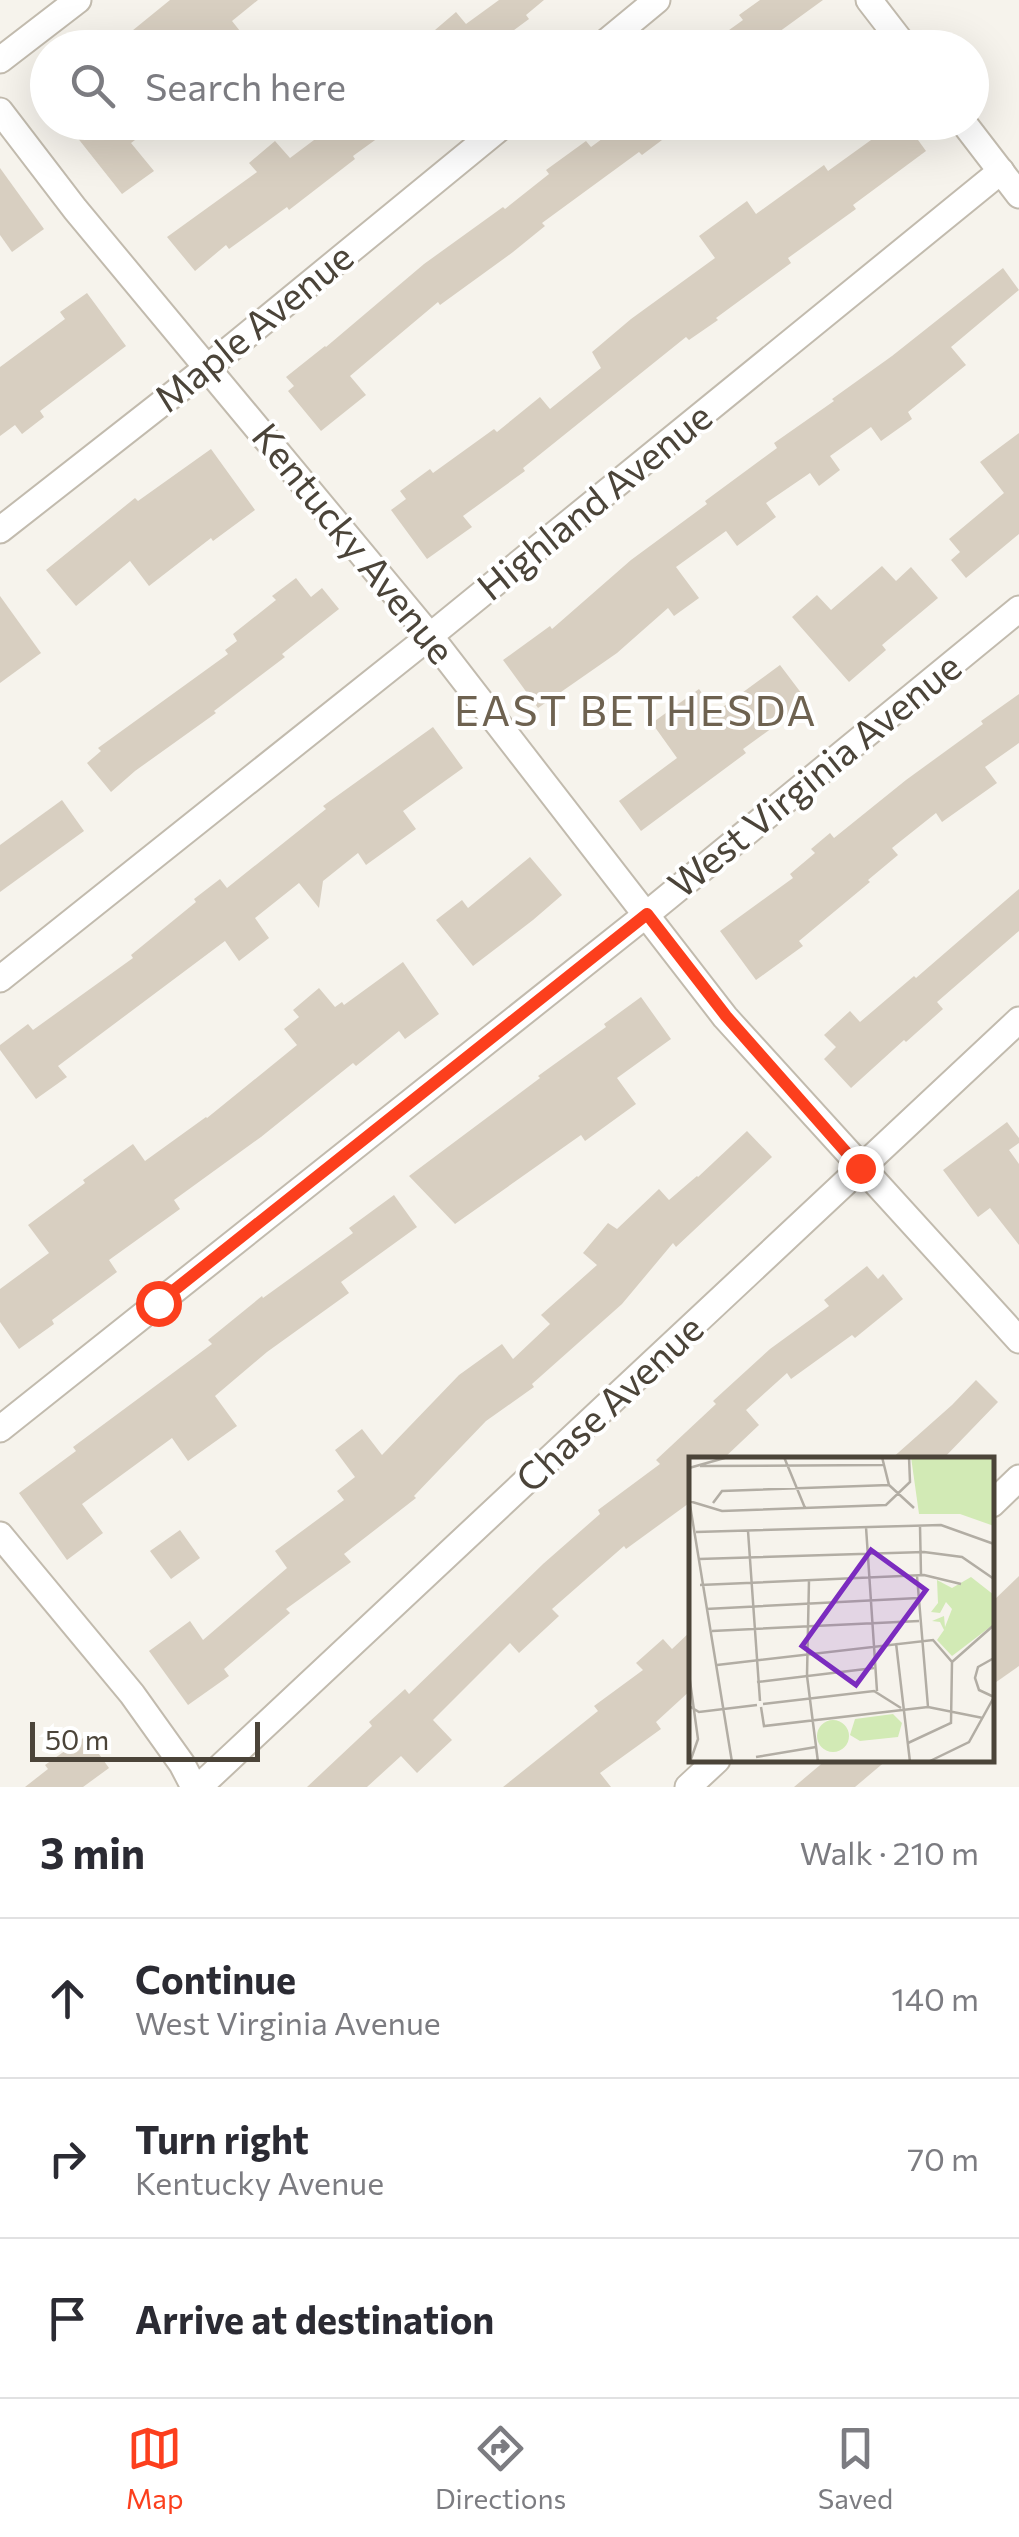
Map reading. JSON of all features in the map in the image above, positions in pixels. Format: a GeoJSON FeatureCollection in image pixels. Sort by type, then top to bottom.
{"type":"FeatureCollection","features":[{"type":"Feature","properties":{"kind":"street"},"geometry":{"type":"LineString","coordinates":[[39,30],[78,0]]}},
{"type":"Feature","properties":{"kind":"street"},"geometry":{"type":"LineString","coordinates":[[621,30],[658,0]]}},
{"type":"Feature","properties":{"kind":"street"},"geometry":{"type":"LineString","coordinates":[[869,0],[892,30]]}},
{"type":"Feature","properties":{"kind":"street"},"geometry":{"type":"LineString","coordinates":[[0,60],[30,37]]}},
{"type":"Feature","properties":{"kind":"street","name":"Kentucky Avenue"},"geometry":{"type":"LineString","coordinates":[[0,110],[75,209],[430,636],[726,1016],[1019,1340]]}},
{"type":"Feature","properties":{"kind":"street","name":"Maple Avenue"},"geometry":{"type":"LineString","coordinates":[[0,530],[485,140]]}},
{"type":"Feature","properties":{"kind":"street"},"geometry":{"type":"LineString","coordinates":[[977,140],[1019,195]]}},
{"type":"Feature","properties":{"kind":"street","name":"Highland Avenue"},"geometry":{"type":"LineString","coordinates":[[0,979],[1001,172]]}},
{"type":"Feature","properties":{"kind":"street","name":"West Virginia Avenue"},"geometry":{"type":"LineString","coordinates":[[0,1429],[647,914],[1019,609]]}},
{"type":"Feature","properties":{"kind":"street","name":"Chase Avenue"},"geometry":{"type":"LineString","coordinates":[[197,1787],[1019,1020]]}},
{"type":"Feature","properties":{"kind":"street"},"geometry":{"type":"LineString","coordinates":[[994,1502],[1019,1478]]}},
{"type":"Feature","properties":{"kind":"street"},"geometry":{"type":"LineString","coordinates":[[0,1535],[132,1694],[197,1787]]}},
{"type":"Feature","properties":{"kind":"street"},"geometry":{"type":"LineString","coordinates":[[688,1787],[715,1762]]}},
{"type":"Feature","properties":{"kind":"building"},"geometry":{"type":"Polygon","coordinates":[[[170,0],[258,0],[232,21],[239,30],[133,30],[170,0]]]}},
{"type":"Feature","properties":{"kind":"building"},"geometry":{"type":"Polygon","coordinates":[[[499,0],[544,0],[514,30],[435,30],[456,12],[466,24],[499,0]]]}},
{"type":"Feature","properties":{"kind":"building"},"geometry":{"type":"Polygon","coordinates":[[[760,0],[823,0],[782,30],[729,30],[743,20],[739,15],[760,0]]]}},
{"type":"Feature","properties":{"kind":"building"},"geometry":{"type":"Polygon","coordinates":[[[79,140],[135,140],[131,143],[154,171],[122,194],[79,140]]]}},
{"type":"Feature","properties":{"kind":"building"},"geometry":{"type":"Polygon","coordinates":[[[314,140],[375,140],[289,210],[287,207],[229,249],[226,245],[195,271],[167,237],[257,172],[249,163],[275,141],[290,158],[314,140]]]}},
{"type":"Feature","properties":{"kind":"building"},"geometry":{"type":"Polygon","coordinates":[[[601,140],[662,140],[642,155],[639,152],[542,223],[545,226],[513,252],[440,305],[438,302],[350,376],[366,395],[321,431],[288,391],[294,386],[286,377],[424,264],[549,174],[546,170],[586,141],[591,147],[601,140]]]}},
{"type":"Feature","properties":{"kind":"building"},"geometry":{"type":"Polygon","coordinates":[[[871,140],[918,140],[926,151],[788,258],[791,263],[718,320],[689,340],[686,337],[523,468],[525,471],[463,516],[472,527],[427,559],[391,510],[406,499],[400,491],[430,469],[433,473],[494,429],[497,432],[540,397],[550,409],[601,368],[592,352],[715,258],[699,236],[747,201],[756,214],[824,165],[828,171],[871,140]]]}},
{"type":"Feature","properties":{"kind":"building"},"geometry":{"type":"Polygon","coordinates":[[[0,168],[44,229],[12,252],[0,235],[0,168]]]}},
{"type":"Feature","properties":{"kind":"building"},"geometry":{"type":"Polygon","coordinates":[[[1003,268],[1019,290],[951,347],[966,365],[908,412],[912,419],[881,441],[871,427],[830,456],[840,470],[819,486],[810,473],[766,503],[776,517],[737,546],[726,531],[676,567],[699,598],[674,616],[668,608],[617,653],[538,708],[503,660],[550,626],[552,629],[631,560],[777,448],[774,443],[834,401],[1003,268]]]}},
{"type":"Feature","properties":{"kind":"building"},"geometry":{"type":"Polygon","coordinates":[[[87,293],[126,346],[40,411],[44,417],[22,434],[15,425],[0,436],[0,367],[65,319],[60,312],[87,293]]]}},
{"type":"Feature","properties":{"kind":"building"},"geometry":{"type":"Polygon","coordinates":[[[1019,433],[1019,534],[966,578],[951,560],[960,552],[949,539],[1004,493],[980,462],[1019,433]]]}},
{"type":"Feature","properties":{"kind":"building"},"geometry":{"type":"Polygon","coordinates":[[[211,449],[255,510],[149,586],[130,561],[76,606],[46,570],[135,498],[138,501],[211,449]]]}},
{"type":"Feature","properties":{"kind":"building"},"geometry":{"type":"Polygon","coordinates":[[[882,566],[896,581],[911,567],[938,598],[882,645],[886,650],[849,682],[792,617],[817,595],[831,610],[882,566]]]}},
{"type":"Feature","properties":{"kind":"building"},"geometry":{"type":"Polygon","coordinates":[[[296,578],[311,597],[322,588],[339,609],[216,713],[111,792],[87,763],[101,751],[98,748],[228,654],[225,650],[237,641],[233,634],[276,600],[272,596],[296,578]]]}},
{"type":"Feature","properties":{"kind":"building"},"geometry":{"type":"Polygon","coordinates":[[[0,596],[41,653],[0,683],[0,596]]]}},
{"type":"Feature","properties":{"kind":"building"},"geometry":{"type":"Polygon","coordinates":[[[780,665],[808,702],[641,831],[619,801],[677,758],[652,723],[699,689],[716,712],[780,665]]]}},
{"type":"Feature","properties":{"kind":"building"},"geometry":{"type":"Polygon","coordinates":[[[1019,694],[1019,743],[985,767],[997,783],[942,822],[936,813],[892,848],[898,855],[799,941],[803,946],[756,980],[720,931],[793,878],[790,874],[815,853],[811,849],[830,833],[834,838],[1019,694]]]}},
{"type":"Feature","properties":{"kind":"building"},"geometry":{"type":"Polygon","coordinates":[[[433,727],[463,768],[403,811],[416,829],[366,865],[358,853],[323,881],[319,908],[299,883],[255,918],[269,938],[239,961],[225,941],[58,1066],[67,1077],[36,1099],[0,1045],[28,1024],[33,1030],[133,958],[131,955],[196,902],[194,899],[220,879],[227,888],[326,809],[323,806],[433,727]]]}},
{"type":"Feature","properties":{"kind":"building"},"geometry":{"type":"Polygon","coordinates":[[[62,800],[84,831],[0,892],[0,845],[62,800]]]}},
{"type":"Feature","properties":{"kind":"building"},"geometry":{"type":"Polygon","coordinates":[[[530,857],[562,895],[473,966],[436,920],[462,900],[468,908],[530,857]]]}},
{"type":"Feature","properties":{"kind":"building"},"geometry":{"type":"Polygon","coordinates":[[[1019,889],[1019,931],[937,1002],[943,1009],[851,1088],[824,1059],[836,1047],[824,1035],[850,1011],[860,1022],[1019,889]]]}},
{"type":"Feature","properties":{"kind":"building"},"geometry":{"type":"Polygon","coordinates":[[[403,962],[439,1014],[405,1039],[399,1031],[356,1066],[353,1063],[174,1200],[180,1209],[109,1260],[117,1272],[19,1349],[0,1322],[0,1289],[49,1253],[28,1225],[133,1144],[145,1161],[207,1118],[297,1045],[284,1029],[299,1017],[293,1010],[319,988],[335,1007],[342,1002],[344,1005],[403,962]]]}},
{"type":"Feature","properties":{"kind":"building"},"geometry":{"type":"Polygon","coordinates":[[[641,997],[671,1039],[617,1078],[636,1104],[585,1141],[581,1135],[455,1224],[409,1176],[641,997]]]}},
{"type":"Feature","properties":{"kind":"building"},"geometry":{"type":"Polygon","coordinates":[[[1007,1122],[1019,1138],[1019,1143],[1009,1150],[1019,1164],[1019,1245],[990,1208],[978,1217],[943,1170],[1007,1122]]]}},
{"type":"Feature","properties":{"kind":"building"},"geometry":{"type":"Polygon","coordinates":[[[747,1131],[772,1157],[676,1247],[673,1243],[622,1304],[532,1384],[534,1387],[486,1421],[416,1498],[344,1554],[351,1562],[286,1609],[290,1613],[224,1669],[229,1676],[188,1705],[149,1651],[190,1621],[203,1640],[287,1568],[275,1551],[344,1500],[337,1491],[355,1477],[335,1450],[362,1429],[382,1455],[459,1375],[502,1344],[513,1359],[550,1324],[541,1315],[597,1265],[583,1253],[608,1223],[617,1229],[659,1189],[669,1200],[747,1131]]]}},
{"type":"Feature","properties":{"kind":"building"},"geometry":{"type":"Polygon","coordinates":[[[394,1195],[417,1227],[341,1282],[349,1293],[267,1352],[215,1396],[237,1426],[188,1461],[172,1438],[82,1504],[103,1533],[67,1560],[19,1493],[76,1451],[73,1447],[212,1344],[208,1340],[262,1296],[353,1233],[349,1228],[394,1195]]]}},
{"type":"Feature","properties":{"kind":"building"},"geometry":{"type":"Polygon","coordinates":[[[867,1266],[878,1279],[883,1274],[903,1299],[855,1338],[852,1335],[791,1379],[787,1373],[746,1410],[759,1425],[725,1457],[689,1457],[689,1503],[626,1549],[624,1546],[552,1609],[559,1616],[519,1653],[510,1643],[433,1720],[452,1740],[417,1773],[401,1756],[367,1787],[307,1787],[372,1726],[369,1722],[405,1689],[409,1694],[600,1514],[598,1510],[660,1464],[656,1460],[716,1404],[713,1401],[770,1349],[829,1306],[824,1300],[867,1266]]]}},
{"type":"Feature","properties":{"kind":"building"},"geometry":{"type":"Polygon","coordinates":[[[976,1380],[998,1402],[945,1457],[893,1457],[976,1380]]]}},
{"type":"Feature","properties":{"kind":"building"},"geometry":{"type":"Polygon","coordinates":[[[180,1530],[200,1558],[171,1579],[150,1551],[180,1530]]]}},
{"type":"Feature","properties":{"kind":"building"},"geometry":{"type":"Polygon","coordinates":[[[1019,1576],[1019,1666],[994,1684],[994,1600],[1019,1576]]]}},
{"type":"Feature","properties":{"kind":"building"},"geometry":{"type":"Polygon","coordinates":[[[689,1633],[689,1692],[656,1722],[661,1729],[600,1773],[611,1787],[503,1787],[598,1711],[594,1706],[643,1670],[636,1663],[663,1639],[672,1649],[689,1633]]]}},
{"type":"Feature","properties":{"kind":"building"},"geometry":{"type":"Polygon","coordinates":[[[86,1736],[109,1768],[83,1787],[25,1787],[48,1769],[45,1765],[86,1736]]]}},
{"type":"Feature","properties":{"kind":"building"},"geometry":{"type":"Polygon","coordinates":[[[824,1762],[885,1762],[855,1787],[794,1787],[824,1762]]]}},
{"type":"Feature","properties":{"kind":"district","name":"EAST BETHESDA"},"geometry":{"type":"Point","coordinates":[636,711]}},
{"type":"Feature","properties":{"kind":"route"},"geometry":{"type":"LineString","coordinates":[[158,1303],[647,914],[726,1016],[860,1168]]}}]}
